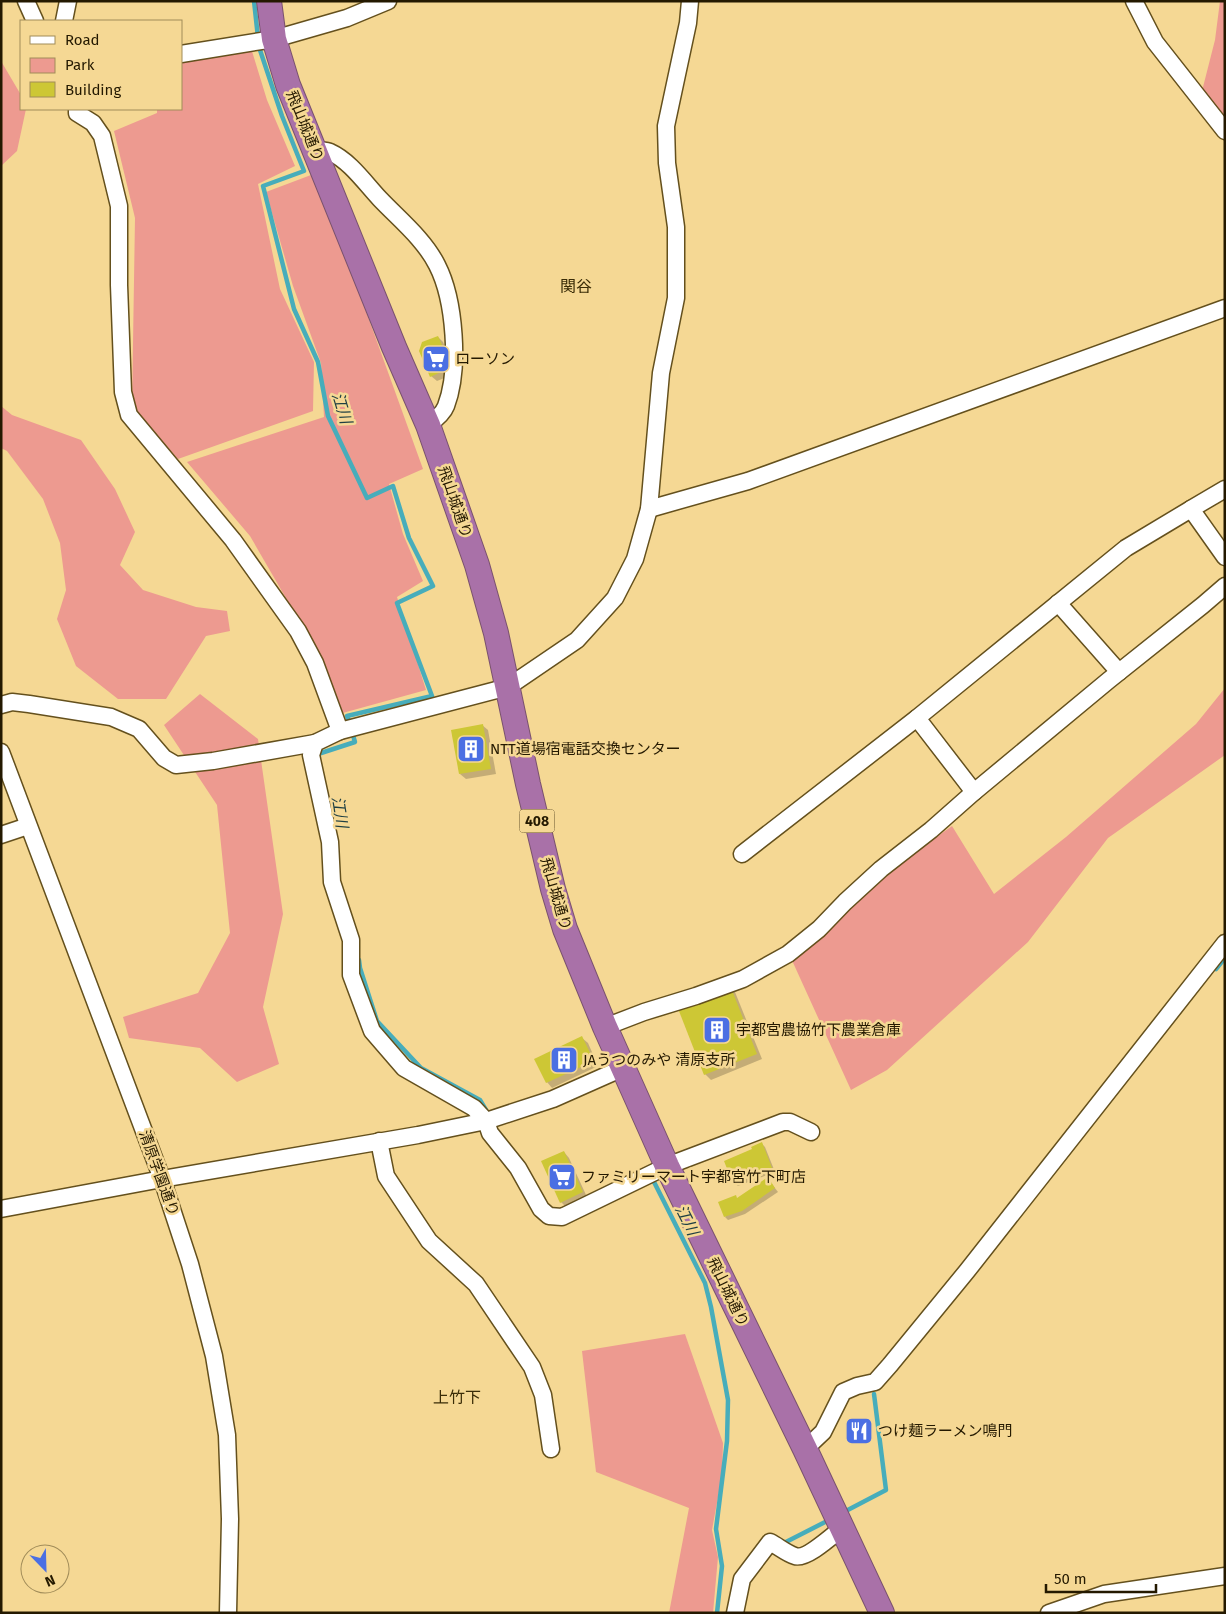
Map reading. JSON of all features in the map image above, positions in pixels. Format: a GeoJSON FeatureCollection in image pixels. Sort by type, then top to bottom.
{"type":"FeatureCollection","features":[{"type":"Feature","properties":{"kind":"highway","name":"飛山城通り"},"geometry":{"type":"LineString","coordinates":[[269,1],[274,40],[288,85],[394,347],[428,425],[477,565],[496,633],[553,889],[565,929],[605,1027],[667,1166],[805,1449],[882,1613]]}},
{"type":"Feature","properties":{"kind":"street"},"geometry":{"type":"LineString","coordinates":[[26,1],[35,20]]}},
{"type":"Feature","properties":{"kind":"street"},"geometry":{"type":"LineString","coordinates":[[64,20],[68,1]]}},
{"type":"Feature","properties":{"kind":"street"},"geometry":{"type":"LineString","coordinates":[[182,54],[274,40],[347,18],[388,1]]}},
{"type":"Feature","properties":{"kind":"street"},"geometry":{"type":"LineString","coordinates":[[1,705],[12,702],[111,717],[139,729],[164,758],[176,765],[213,761],[316,743],[340,731],[508,687],[577,640],[615,598],[635,559],[649,509],[661,373],[676,298],[676,227],[667,164],[666,126],[688,23],[690,1]]}},
{"type":"Feature","properties":{"kind":"street"},"geometry":{"type":"LineString","coordinates":[[1134,1],[1155,42],[1225,131]]}},
{"type":"Feature","properties":{"kind":"street"},"geometry":{"type":"LineString","coordinates":[[77,110],[77,113],[93,123],[102,136],[119,206],[119,285],[123,392],[129,415],[233,540],[298,631],[315,663],[340,731]]}},
{"type":"Feature","properties":{"kind":"street"},"geometry":{"type":"LineString","coordinates":[[315,150],[329,152],[347,164],[424,245],[437,264],[447,288],[454,339],[453,376],[445,407],[435,420],[428,425]]}},
{"type":"Feature","properties":{"kind":"street"},"geometry":{"type":"LineString","coordinates":[[649,509],[748,481],[1225,308]]}},
{"type":"Feature","properties":{"kind":"street"},"geometry":{"type":"LineString","coordinates":[[742,854],[917,718],[1126,548],[1225,489]]}},
{"type":"Feature","properties":{"kind":"street"},"geometry":{"type":"LineString","coordinates":[[1191,509],[1225,557]]}},
{"type":"Feature","properties":{"kind":"street"},"geometry":{"type":"LineString","coordinates":[[605,1027],[743,979],[788,954],[819,929],[845,902],[882,869],[1225,586]]}},
{"type":"Feature","properties":{"kind":"street"},"geometry":{"type":"LineString","coordinates":[[1058,603],[1119,672]]}},
{"type":"Feature","properties":{"kind":"street"},"geometry":{"type":"LineString","coordinates":[[917,718],[974,792]]}},
{"type":"Feature","properties":{"kind":"street"},"geometry":{"type":"LineString","coordinates":[[316,743],[311,755],[330,842],[332,882],[351,940],[351,975],[372,1031],[404,1068],[474,1108],[486,1121],[490,1133],[518,1168],[541,1209],[549,1216],[562,1217],[667,1166],[783,1122],[790,1122],[811,1132]]}},
{"type":"Feature","properties":{"kind":"street","name":"清原学園通り"},"geometry":{"type":"LineString","coordinates":[[1,752],[162,1179],[190,1264],[214,1356],[227,1435],[230,1519],[228,1613]]}},
{"type":"Feature","properties":{"kind":"street"},"geometry":{"type":"LineString","coordinates":[[1,835],[28,826]]}},
{"type":"Feature","properties":{"kind":"street"},"geometry":{"type":"LineString","coordinates":[[805,1449],[823,1432],[843,1392],[857,1386],[875,1382],[890,1365],[968,1270],[1225,943]]}},
{"type":"Feature","properties":{"kind":"street"},"geometry":{"type":"LineString","coordinates":[[1,1209],[379,1140],[418,1135],[486,1121],[553,1099],[623,1068]]}},
{"type":"Feature","properties":{"kind":"street"},"geometry":{"type":"LineString","coordinates":[[379,1140],[386,1176],[429,1241],[476,1284],[532,1367],[543,1395],[551,1450]]}},
{"type":"Feature","properties":{"kind":"street"},"geometry":{"type":"LineString","coordinates":[[735,1613],[742,1579],[770,1542],[795,1556],[802,1556],[829,1539],[842,1528]]}},
{"type":"Feature","properties":{"kind":"street"},"geometry":{"type":"LineString","coordinates":[[1049,1613],[1104,1594],[1225,1576]]}},
{"type":"Feature","properties":{"kind":"green space"},"geometry":{"type":"Polygon","coordinates":[[[1220,1],[1225,1],[1225,123],[1202,91],[1215,40],[1220,1]]]}},
{"type":"Feature","properties":{"kind":"green space"},"geometry":{"type":"Polygon","coordinates":[[[251,48],[267,100],[295,166],[258,184],[280,289],[314,362],[313,411],[178,459],[132,406],[135,218],[114,131],[157,113],[157,110],[182,110],[182,61],[251,48]]]}},
{"type":"Feature","properties":{"kind":"green space"},"geometry":{"type":"Polygon","coordinates":[[[1,61],[20,93],[20,110],[26,110],[17,151],[1,166],[1,61]]]}},
{"type":"Feature","properties":{"kind":"green space"},"geometry":{"type":"Polygon","coordinates":[[[311,175],[350,267],[423,469],[389,484],[403,534],[423,581],[397,597],[426,690],[339,714],[305,631],[250,536],[187,462],[324,417],[321,363],[293,286],[266,192],[311,175]]]}},
{"type":"Feature","properties":{"kind":"green space"},"geometry":{"type":"Polygon","coordinates":[[[1,406],[12,415],[81,440],[115,489],[135,532],[120,565],[143,590],[196,607],[227,611],[230,631],[206,636],[166,699],[118,699],[76,666],[57,619],[66,590],[60,543],[43,499],[7,451],[1,448],[1,406]]]}},
{"type":"Feature","properties":{"kind":"green space"},"geometry":{"type":"Polygon","coordinates":[[[1225,688],[1225,755],[1108,838],[1028,942],[887,1070],[851,1090],[785,945],[952,826],[994,894],[1066,837],[1196,724],[1225,688]]]}},
{"type":"Feature","properties":{"kind":"green space"},"geometry":{"type":"Polygon","coordinates":[[[200,694],[258,739],[283,914],[263,1007],[279,1064],[237,1082],[200,1048],[129,1038],[123,1017],[198,993],[230,933],[217,805],[164,725],[200,694]]]}},
{"type":"Feature","properties":{"kind":"green space"},"geometry":{"type":"Polygon","coordinates":[[[685,1334],[723,1443],[722,1475],[712,1530],[718,1557],[713,1613],[669,1613],[689,1508],[596,1472],[582,1351],[685,1334]]]}},
{"type":"Feature","properties":{"kind":"building","name":"ローソン"},"geometry":{"type":"Polygon","coordinates":[[[438,336],[452,367],[430,377],[419,351],[422,342],[438,336]]]}},
{"type":"Feature","properties":{"kind":"building","name":"NTT道場宿電話交換センター"},"geometry":{"type":"Polygon","coordinates":[[[483,724],[491,769],[459,774],[451,730],[483,724]]]}},
{"type":"Feature","properties":{"kind":"building","name":"宇都宮農協竹下農業倉庫"},"geometry":{"type":"Polygon","coordinates":[[[730,985],[757,1054],[704,1075],[677,1006],[730,985]]]}},
{"type":"Feature","properties":{"kind":"building","name":"JAうつのみや 清原支所"},"geometry":{"type":"Polygon","coordinates":[[[582,1036],[594,1061],[546,1083],[534,1059],[582,1036]]]}},
{"type":"Feature","properties":{"kind":"building"},"geometry":{"type":"Polygon","coordinates":[[[762,1142],[772,1168],[733,1184],[724,1161],[752,1149],[751,1147],[762,1142]]]}},
{"type":"Feature","properties":{"kind":"building","name":"ファミリーマート宇都宮竹下町店"},"geometry":{"type":"Polygon","coordinates":[[[564,1151],[583,1192],[560,1203],[541,1161],[564,1151]]]}},
{"type":"Feature","properties":{"kind":"building"},"geometry":{"type":"Polygon","coordinates":[[[768,1177],[775,1188],[742,1211],[724,1217],[718,1202],[736,1195],[737,1198],[768,1177]]]}},
{"type":"Feature","properties":{"kind":"waterway","name":"江川"},"geometry":{"type":"LineString","coordinates":[[254,1],[259,47],[282,116],[304,171],[263,186],[294,309],[318,362],[328,416],[367,498],[393,486],[409,538],[433,586],[397,603],[432,696],[347,716],[350,724]]}},
{"type":"Feature","properties":{"kind":"waterway","name":"江川"},"geometry":{"type":"LineString","coordinates":[[319,757],[318,754],[355,742],[352,732]]}},
{"type":"Feature","properties":{"kind":"waterway"},"geometry":{"type":"LineString","coordinates":[[1216,969],[1225,958]]}},
{"type":"Feature","properties":{"kind":"waterway","name":"江川"},"geometry":{"type":"LineString","coordinates":[[359,960],[377,1021],[421,1068],[480,1100],[486,1110]]}},
{"type":"Feature","properties":{"kind":"waterway","name":"江川"},"geometry":{"type":"LineString","coordinates":[[652,1178],[705,1283],[728,1400],[727,1441],[716,1529],[722,1566],[717,1613]]}},
{"type":"Feature","properties":{"kind":"waterway"},"geometry":{"type":"LineString","coordinates":[[842,1513],[886,1490],[874,1394]]}},
{"type":"Feature","properties":{"kind":"waterway"},"geometry":{"type":"LineString","coordinates":[[782,1544],[831,1519]]}},
{"type":"Feature","properties":{"kind":"place","name":"ローソン"},"geometry":{"type":"Point","coordinates":[436,359]}},
{"type":"Feature","properties":{"kind":"place","name":"NTT道場宿電話交換センター"},"geometry":{"type":"Point","coordinates":[471,749]}},
{"type":"Feature","properties":{"kind":"place","name":"宇都宮農協竹下農業倉庫"},"geometry":{"type":"Point","coordinates":[717,1030]}},
{"type":"Feature","properties":{"kind":"place","name":"JAうつのみや 清原支所"},"geometry":{"type":"Point","coordinates":[564,1060]}},
{"type":"Feature","properties":{"kind":"place","name":"ファミリーマート宇都宮竹下町店"},"geometry":{"type":"Point","coordinates":[562,1177]}},
{"type":"Feature","properties":{"kind":"place","name":"つけ麺ラーメン鳴門"},"geometry":{"type":"Point","coordinates":[859,1431]}},
{"type":"Feature","properties":{"kind":"district","name":"関谷"},"geometry":{"type":"Point","coordinates":[576,286]}},
{"type":"Feature","properties":{"kind":"district","name":"上竹下"},"geometry":{"type":"Point","coordinates":[457,1397]}}]}
